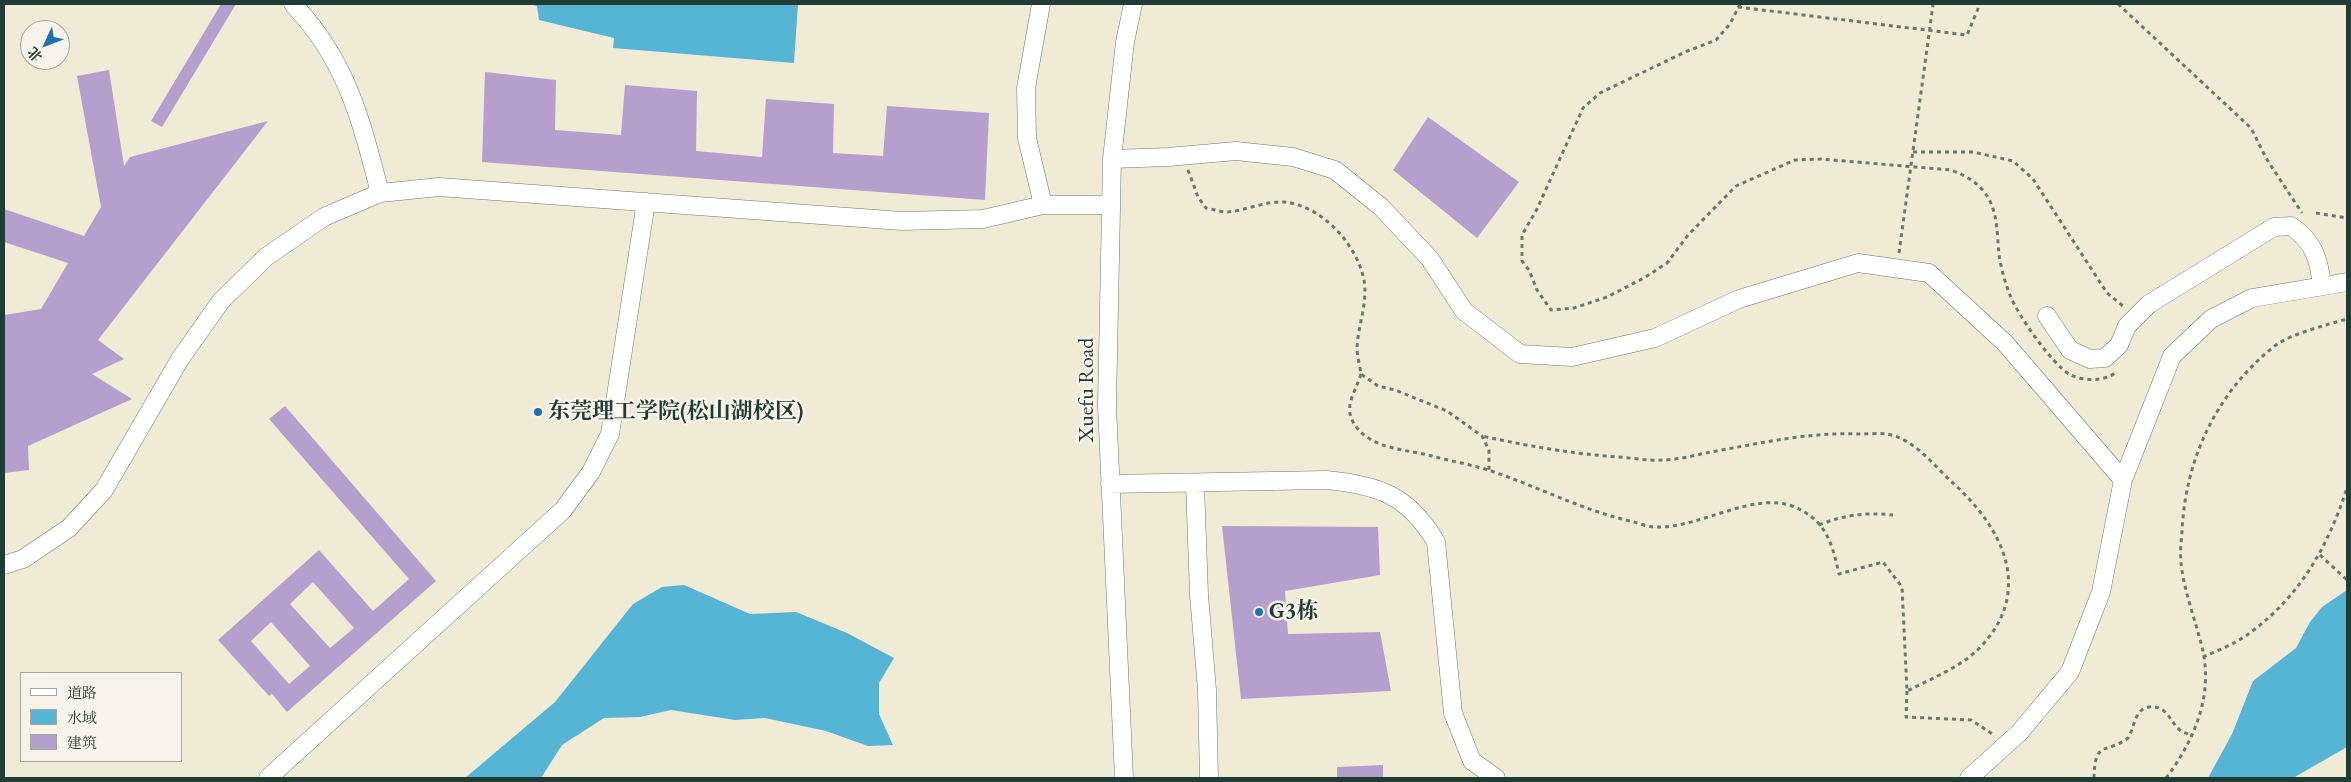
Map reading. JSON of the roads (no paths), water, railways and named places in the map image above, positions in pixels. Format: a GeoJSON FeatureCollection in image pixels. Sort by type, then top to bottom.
{"type":"FeatureCollection","features":[{"type":"Feature","properties":{"kind":"street"},"geometry":{"type":"LineString","coordinates":[[293,4],[322,40],[343,74],[359,113],[380,193]]}},
{"type":"Feature","properties":{"kind":"street"},"geometry":{"type":"LineString","coordinates":[[1041,4],[1026,88],[1027,138],[1043,205]]}},
{"type":"Feature","properties":{"kind":"street","name":"Xuefu Road"},"geometry":{"type":"LineString","coordinates":[[1124,778],[1107,406],[1112,159],[1125,42],[1133,4]]}},
{"type":"Feature","properties":{"kind":"street"},"geometry":{"type":"LineString","coordinates":[[1112,159],[1182,156],[1236,151],[1293,157],[1335,170],[1381,207],[1430,259],[1464,310],[1520,354],[1572,357],[1646,340],[1740,299],[1858,263],[1929,273],[2005,343],[2123,480]]}},
{"type":"Feature","properties":{"kind":"street"},"geometry":{"type":"LineString","coordinates":[[4,565],[23,559],[69,528],[104,490],[180,359],[221,301],[266,257],[324,217],[380,193],[439,187],[902,221],[983,219],[1043,205],[1112,205]]}},
{"type":"Feature","properties":{"kind":"street"},"geometry":{"type":"LineString","coordinates":[[268,778],[562,510],[591,472],[610,434],[646,202]]}},
{"type":"Feature","properties":{"kind":"street"},"geometry":{"type":"LineString","coordinates":[[2047,316],[2070,350],[2090,359],[2105,358],[2119,345],[2127,326],[2149,304],[2274,227],[2291,226],[2304,234],[2319,260],[2322,286]]}},
{"type":"Feature","properties":{"kind":"street"},"geometry":{"type":"LineString","coordinates":[[1969,778],[2019,734],[2070,672],[2101,592],[2123,480],[2172,356],[2211,319],[2252,298],[2347,282]]}},
{"type":"Feature","properties":{"kind":"street"},"geometry":{"type":"LineString","coordinates":[[1110,484],[1195,484],[1326,480],[1353,483],[1386,493],[1409,506],[1425,524],[1436,542],[1453,713],[1472,761],[1496,778]]}},
{"type":"Feature","properties":{"kind":"street"},"geometry":{"type":"LineString","coordinates":[[1195,484],[1198,594],[1207,690],[1209,778]]}},
{"type":"Feature","properties":{"kind":"water"},"geometry":{"type":"Polygon","coordinates":[[[529,4],[798,4],[794,63],[613,48],[614,38],[539,20],[537,6],[529,4]]]}},
{"type":"Feature","properties":{"kind":"water"},"geometry":{"type":"Polygon","coordinates":[[[684,585],[750,614],[796,612],[847,633],[894,658],[879,683],[879,714],[893,745],[868,746],[826,731],[765,718],[735,720],[671,710],[640,717],[604,718],[562,745],[541,778],[465,778],[555,702],[633,604],[662,587],[684,585]]]}},
{"type":"Feature","properties":{"kind":"water"},"geometry":{"type":"Polygon","coordinates":[[[2347,590],[2347,747],[2293,778],[2208,778],[2232,734],[2253,681],[2296,648],[2310,622],[2322,607],[2347,590]]]}},
{"type":"Feature","properties":{"kind":"place","name":"东莞理工学院(松山湖校区)"},"geometry":{"type":"Point","coordinates":[538,412]}},
{"type":"Feature","properties":{"kind":"place","name":"G3栋"},"geometry":{"type":"Point","coordinates":[1259,612]}}]}
